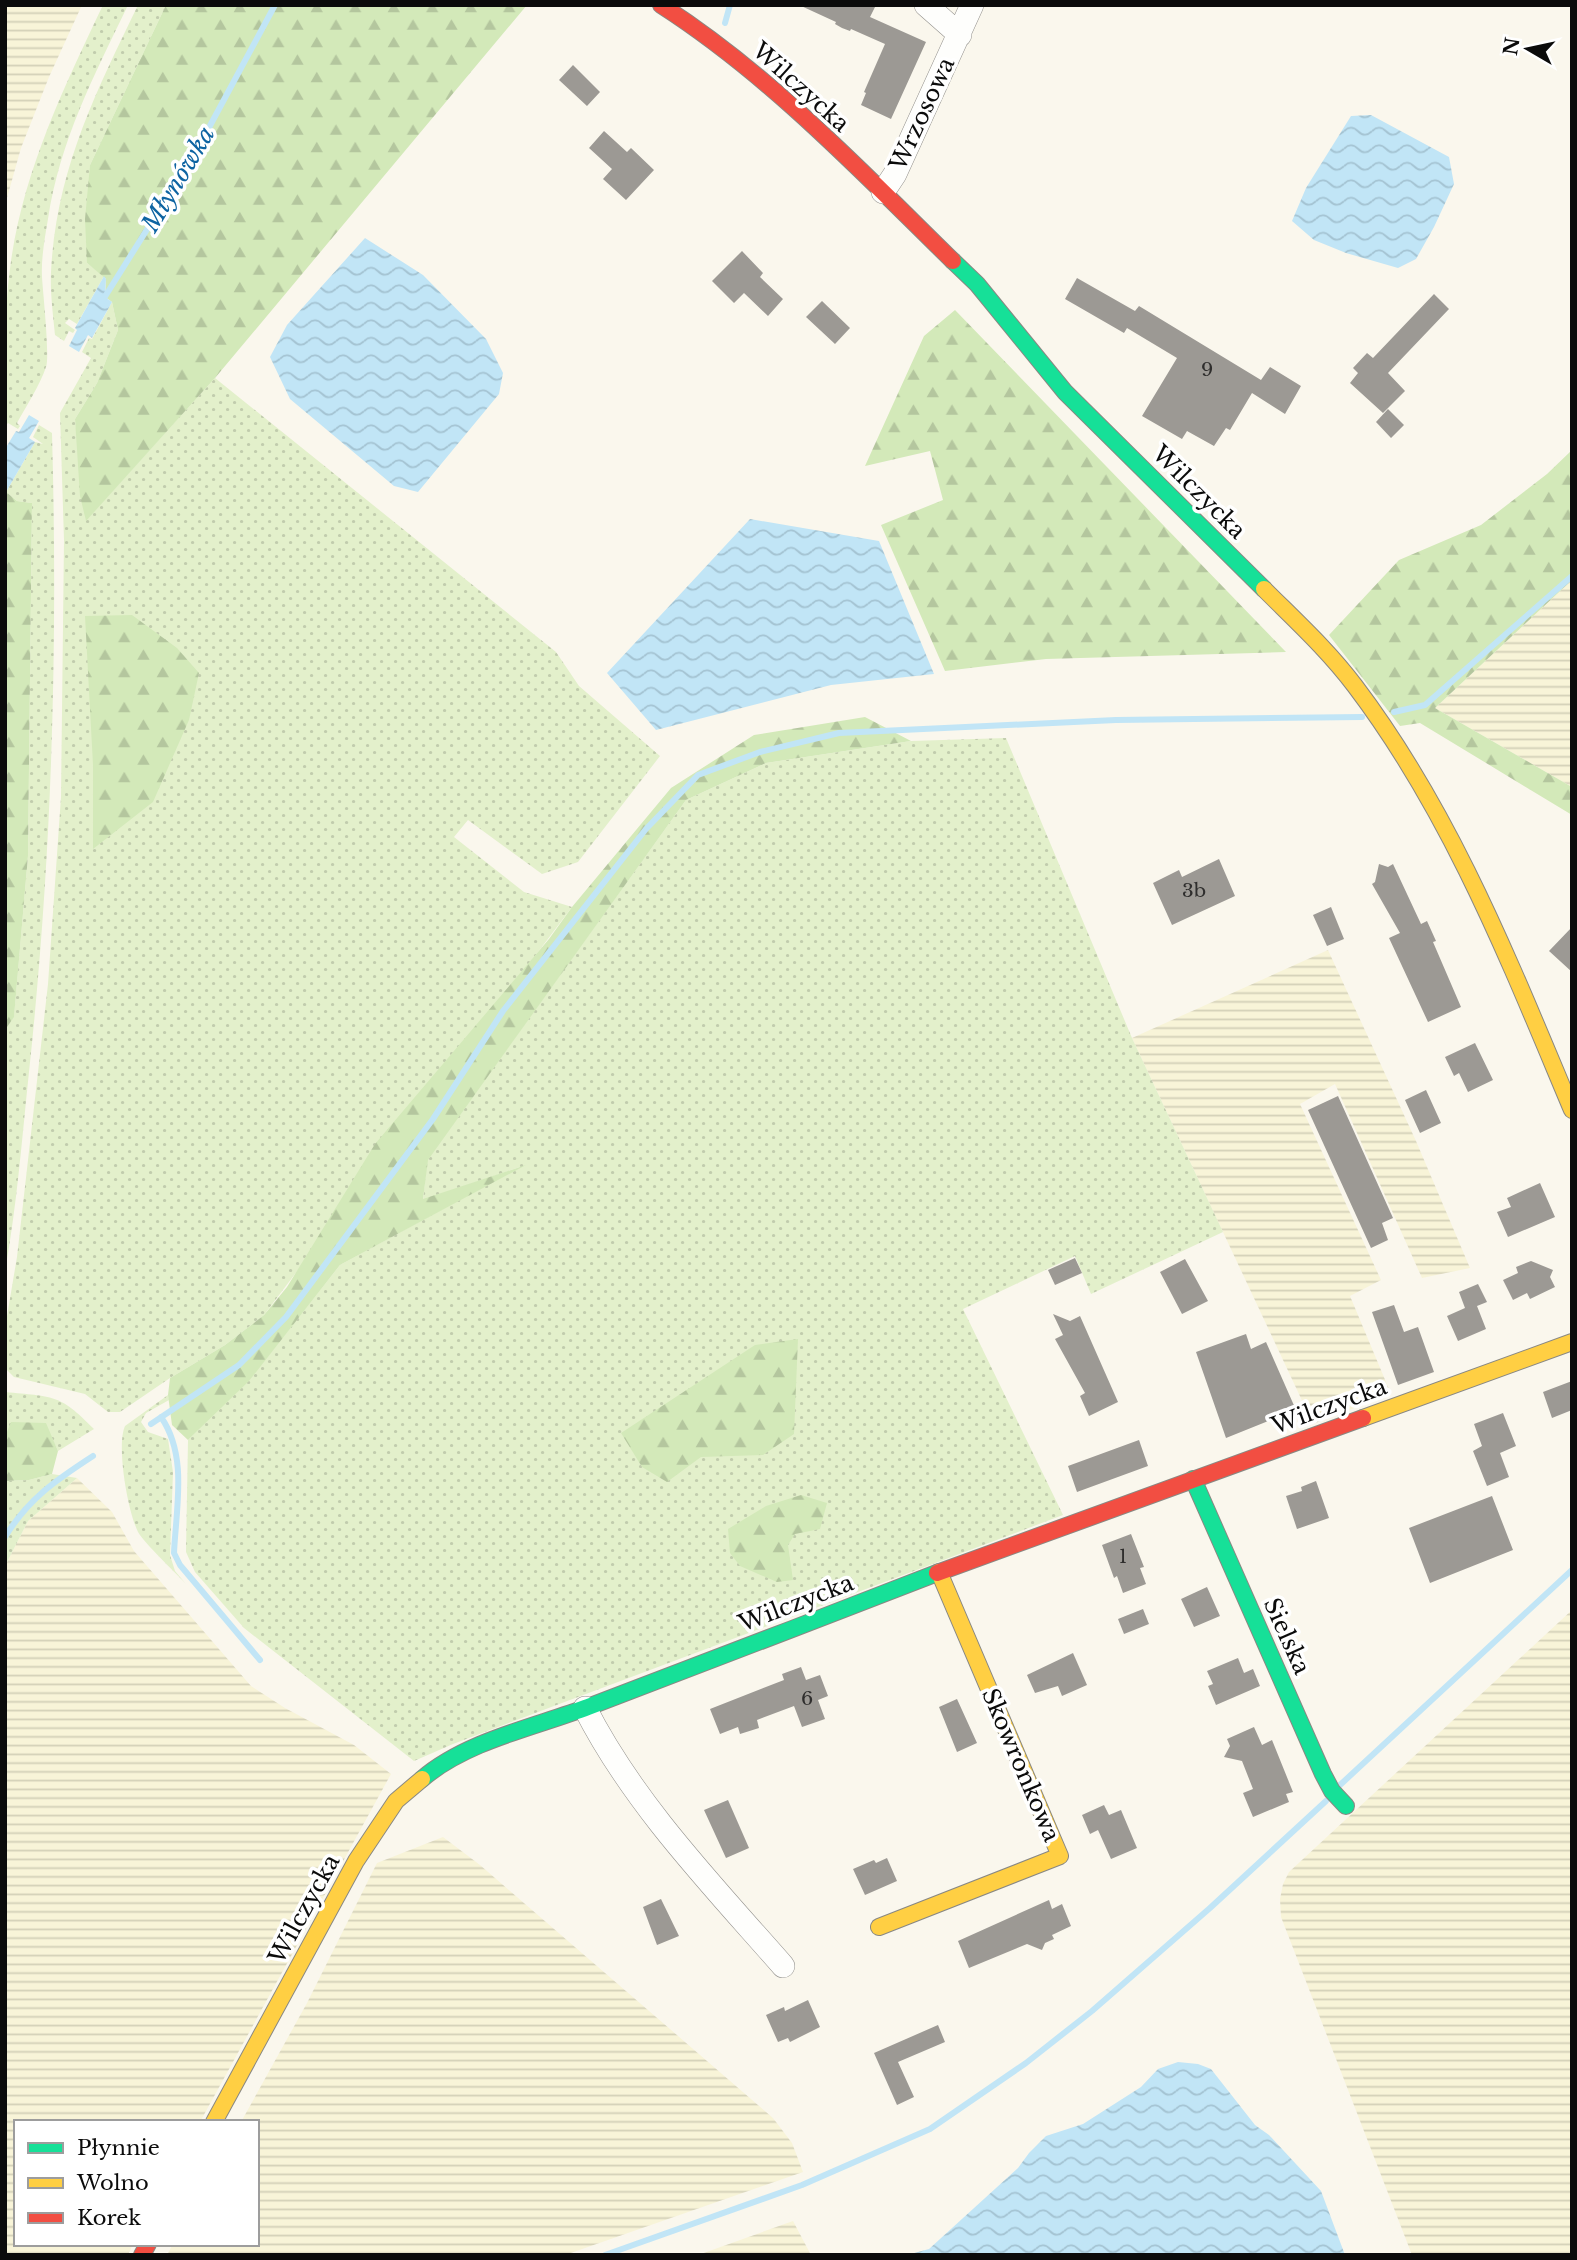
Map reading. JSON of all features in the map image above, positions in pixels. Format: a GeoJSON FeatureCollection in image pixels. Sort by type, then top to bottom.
{"type":"FeatureCollection","features":[{"type":"Feature","properties":{"kind":"street","name":"Wilczycka"},"geometry":{"type":"LineString","coordinates":[[661,5],[695,27],[754,73],[883,192],[977,284],[1065,392],[1286,611],[1354,683],[1424,788],[1461,856],[1572,1111]]}},
{"type":"Feature","properties":{"kind":"street","name":"Wrzosowa"},"geometry":{"type":"LineString","coordinates":[[926,5],[960,35]]}},
{"type":"Feature","properties":{"kind":"street","name":"Wrzosowa"},"geometry":{"type":"LineString","coordinates":[[883,192],[895,174],[972,5]]}},
{"type":"Feature","properties":{"kind":"street","name":"Wilczycka"},"geometry":{"type":"LineString","coordinates":[[215,2120],[356,1861],[396,1801],[436,1767],[466,1751],[939,1572],[1572,1342]]}},
{"type":"Feature","properties":{"kind":"street","name":"Sielska"},"geometry":{"type":"LineString","coordinates":[[1193,1479],[1323,1774],[1332,1791],[1346,1806]]}},
{"type":"Feature","properties":{"kind":"street","name":"Skowronkowa"},"geometry":{"type":"LineString","coordinates":[[879,1927],[1060,1856],[939,1572]]}},
{"type":"Feature","properties":{"kind":"street"},"geometry":{"type":"LineString","coordinates":[[585,1708],[597,1731],[642,1797],[695,1866],[783,1966]]}},
{"type":"Feature","properties":{"kind":"shaded area"},"geometry":{"type":"Polygon","coordinates":[[[5,5],[82,5],[49,77],[21,148],[5,205],[5,5]]]}},
{"type":"Feature","properties":{"kind":"shaded area"},"geometry":{"type":"Polygon","coordinates":[[[1572,580],[1572,787],[1435,708],[1572,580]]]}},
{"type":"Feature","properties":{"kind":"shaded area"},"geometry":{"type":"Polygon","coordinates":[[[1328,950],[1416,1141],[1470,1268],[1422,1278],[1335,1084],[1300,1104],[1381,1280],[1350,1296],[1391,1394],[1313,1424],[1132,1038],[1328,950]]]}},
{"type":"Feature","properties":{"kind":"shaded area"},"geometry":{"type":"Polygon","coordinates":[[[77,1478],[112,1512],[134,1551],[251,1686],[285,1708],[354,1745],[391,1774],[201,2120],[14,2120],[14,2246],[132,2246],[128,2255],[5,2255],[5,1566],[28,1521],[77,1478]]]}},
{"type":"Feature","properties":{"kind":"shaded area"},"geometry":{"type":"Polygon","coordinates":[[[1572,1610],[1572,2255],[1412,2255],[1281,1917],[1283,1884],[1289,1872],[1572,1610]]]}},
{"type":"Feature","properties":{"kind":"shaded area"},"geometry":{"type":"Polygon","coordinates":[[[443,1837],[480,1865],[773,2118],[792,2143],[803,2172],[565,2255],[167,2255],[172,2246],[259,2246],[259,2120],[242,2120],[307,2003],[377,1863],[443,1837]]]}},
{"type":"Feature","properties":{"kind":"shaded area"},"geometry":{"type":"Polygon","coordinates":[[[793,2221],[811,2255],[698,2255],[793,2221]]]}},
{"type":"Feature","properties":{"kind":"green space"},"geometry":{"type":"Polygon","coordinates":[[[103,5],[128,5],[80,109],[53,190],[42,262],[47,338],[46,367],[17,423],[20,426],[18,429],[8,423],[5,427],[7,302],[17,227],[25,194],[47,130],[103,5]]]}},
{"type":"Feature","properties":{"kind":"green space"},"geometry":{"type":"Polygon","coordinates":[[[138,5],[166,5],[90,165],[87,263],[104,276],[77,324],[69,319],[65,323],[75,330],[73,333],[69,331],[64,341],[55,335],[51,287],[54,235],[61,200],[80,134],[138,5]]]}},
{"type":"Feature","properties":{"kind":"green space"},"geometry":{"type":"Polygon","coordinates":[[[166,5],[527,5],[215,378],[86,521],[80,496],[75,419],[97,383],[118,330],[112,302],[105,297],[106,279],[87,263],[85,219],[90,165],[166,5]]]}},
{"type":"Feature","properties":{"kind":"green space"},"geometry":{"type":"Polygon","coordinates":[[[112,302],[118,330],[97,383],[75,419],[86,520],[215,378],[556,652],[579,686],[660,756],[578,862],[542,874],[468,820],[454,837],[524,892],[572,907],[264,1315],[225,1345],[120,1412],[108,1412],[85,1394],[14,1377],[5,1368],[5,1328],[17,1257],[48,984],[61,797],[64,540],[60,413],[91,358],[82,352],[112,302]]]}},
{"type":"Feature","properties":{"kind":"green space"},"geometry":{"type":"Polygon","coordinates":[[[955,310],[1286,652],[1046,659],[945,671],[881,525],[943,500],[930,451],[865,466],[924,336],[955,310]]]}},
{"type":"Feature","properties":{"kind":"green space"},"geometry":{"type":"Polygon","coordinates":[[[39,425],[52,433],[54,513],[48,832],[37,992],[19,1172],[5,1271],[5,1030],[14,1016],[28,856],[32,503],[17,501],[6,492],[35,442],[43,444],[33,437],[39,425]]]}},
{"type":"Feature","properties":{"kind":"green space"},"geometry":{"type":"Polygon","coordinates":[[[1572,450],[1572,580],[1435,708],[1572,787],[1572,815],[1420,723],[1400,726],[1329,635],[1399,560],[1481,525],[1547,474],[1572,450]]]}},
{"type":"Feature","properties":{"kind":"green space"},"geometry":{"type":"Polygon","coordinates":[[[5,491],[17,501],[32,503],[28,856],[14,1017],[5,1030],[5,491]]]}},
{"type":"Feature","properties":{"kind":"green space"},"geometry":{"type":"Polygon","coordinates":[[[132,615],[177,648],[199,673],[189,720],[153,802],[93,849],[93,765],[85,616],[132,615]]]}},
{"type":"Feature","properties":{"kind":"green space"},"geometry":{"type":"Polygon","coordinates":[[[865,717],[911,741],[766,763],[686,800],[428,1160],[423,1199],[526,1165],[340,1265],[249,1381],[188,1440],[172,1425],[168,1395],[170,1378],[225,1345],[264,1315],[287,1287],[375,1144],[549,939],[572,907],[671,788],[754,735],[865,717]]]}},
{"type":"Feature","properties":{"kind":"green space"},"geometry":{"type":"Polygon","coordinates":[[[1006,738],[1132,1038],[1223,1232],[1091,1294],[1075,1256],[963,1309],[1063,1515],[414,1761],[244,1628],[195,1572],[186,1552],[188,1440],[249,1380],[340,1265],[520,1167],[423,1200],[427,1160],[686,800],[766,763],[911,741],[1006,738]]]}},
{"type":"Feature","properties":{"kind":"green space"},"geometry":{"type":"Polygon","coordinates":[[[798,1339],[794,1434],[763,1455],[701,1457],[667,1482],[642,1467],[621,1433],[755,1345],[798,1339]]]}},
{"type":"Feature","properties":{"kind":"green space"},"geometry":{"type":"Polygon","coordinates":[[[5,1392],[54,1399],[72,1409],[94,1429],[58,1451],[45,1424],[5,1437],[5,1392]]]}},
{"type":"Feature","properties":{"kind":"green space"},"geometry":{"type":"Polygon","coordinates":[[[168,1395],[169,1400],[146,1413],[141,1422],[148,1432],[168,1439],[173,1472],[170,1555],[175,1571],[186,1584],[138,1532],[127,1495],[123,1463],[125,1426],[168,1395]]]}},
{"type":"Feature","properties":{"kind":"green space"},"geometry":{"type":"Polygon","coordinates":[[[11,1422],[46,1423],[58,1451],[52,1474],[29,1480],[5,1481],[5,1437],[11,1422]]]}},
{"type":"Feature","properties":{"kind":"green space"},"geometry":{"type":"Polygon","coordinates":[[[52,1474],[77,1478],[28,1521],[5,1566],[5,1481],[29,1480],[52,1474]]]}},
{"type":"Feature","properties":{"kind":"green space"},"geometry":{"type":"Polygon","coordinates":[[[801,1495],[827,1503],[820,1529],[795,1534],[788,1545],[793,1580],[777,1582],[740,1566],[730,1553],[728,1529],[766,1506],[801,1495]]]}},
{"type":"Feature","properties":{"kind":"water"},"geometry":{"type":"Polygon","coordinates":[[[1371,115],[1449,157],[1454,184],[1416,259],[1398,268],[1346,253],[1314,240],[1292,221],[1306,188],[1351,116],[1371,115]]]}},
{"type":"Feature","properties":{"kind":"water"},"geometry":{"type":"Polygon","coordinates":[[[365,238],[423,275],[486,339],[503,373],[499,394],[418,492],[394,486],[290,399],[270,357],[287,325],[365,238]]]}},
{"type":"Feature","properties":{"kind":"water"},"geometry":{"type":"Polygon","coordinates":[[[104,276],[105,297],[112,302],[92,338],[88,335],[79,352],[69,346],[77,330],[75,328],[104,276]]]}},
{"type":"Feature","properties":{"kind":"water"},"geometry":{"type":"Polygon","coordinates":[[[29,415],[39,421],[29,438],[35,442],[6,492],[5,449],[29,415]]]}},
{"type":"Feature","properties":{"kind":"water"},"geometry":{"type":"Polygon","coordinates":[[[750,519],[879,541],[934,674],[831,685],[656,730],[607,673],[750,519]]]}},
{"type":"Feature","properties":{"kind":"water"},"geometry":{"type":"Polygon","coordinates":[[[1178,2062],[1198,2064],[1211,2069],[1255,2125],[1269,2135],[1321,2191],[1345,2255],[907,2255],[929,2249],[1018,2168],[1046,2136],[1083,2124],[1141,2087],[1158,2069],[1178,2062]]]}},
{"type":"Feature","properties":{"kind":"building"},"geometry":{"type":"Polygon","coordinates":[[[799,5],[876,5],[870,17],[926,42],[891,119],[861,105],[885,44],[851,29],[842,28],[835,24],[836,22],[799,5]]]}},
{"type":"Feature","properties":{"kind":"building"},"geometry":{"type":"Polygon","coordinates":[[[573,65],[600,92],[587,106],[559,80],[573,65]]]}},
{"type":"Feature","properties":{"kind":"building"},"geometry":{"type":"Polygon","coordinates":[[[604,131],[627,152],[631,148],[654,170],[626,200],[603,179],[612,169],[589,148],[604,131]]]}},
{"type":"Feature","properties":{"kind":"building"},"geometry":{"type":"Polygon","coordinates":[[[742,251],[763,273],[760,277],[783,299],[768,316],[744,293],[734,303],[712,281],[742,251]]]}},
{"type":"Feature","properties":{"kind":"building"},"geometry":{"type":"Polygon","coordinates":[[[1077,278],[1135,311],[1139,306],[1261,380],[1270,367],[1301,386],[1285,414],[1252,393],[1230,430],[1226,428],[1214,446],[1187,431],[1182,439],[1142,416],[1177,358],[1127,328],[1124,333],[1065,299],[1077,278]]]}},
{"type":"Feature","properties":{"kind":"building"},"geometry":{"type":"Polygon","coordinates":[[[1434,294],[1449,309],[1388,373],[1405,391],[1383,413],[1350,383],[1358,373],[1353,368],[1367,353],[1373,358],[1434,294]]]}},
{"type":"Feature","properties":{"kind":"building"},"geometry":{"type":"Polygon","coordinates":[[[822,301],[850,328],[835,344],[806,317],[822,301]]]}},
{"type":"Feature","properties":{"kind":"building"},"geometry":{"type":"Polygon","coordinates":[[[1388,409],[1404,425],[1391,438],[1376,422],[1388,409]]]}},
{"type":"Feature","properties":{"kind":"building"},"geometry":{"type":"Polygon","coordinates":[[[1219,859],[1235,896],[1172,925],[1153,883],[1179,870],[1182,877],[1219,859]]]}},
{"type":"Feature","properties":{"kind":"building"},"geometry":{"type":"Polygon","coordinates":[[[1379,864],[1388,867],[1393,864],[1421,924],[1427,921],[1436,941],[1433,942],[1461,1007],[1428,1022],[1389,938],[1400,933],[1372,884],[1375,882],[1379,864]]]}},
{"type":"Feature","properties":{"kind":"building"},"geometry":{"type":"Polygon","coordinates":[[[1331,907],[1344,939],[1327,946],[1313,915],[1331,907]]]}},
{"type":"Feature","properties":{"kind":"building"},"geometry":{"type":"Polygon","coordinates":[[[1572,927],[1572,972],[1549,951],[1572,927]]]}},
{"type":"Feature","properties":{"kind":"building"},"geometry":{"type":"Polygon","coordinates":[[[1475,1043],[1493,1080],[1468,1092],[1459,1073],[1454,1076],[1445,1057],[1475,1043]]]}},
{"type":"Feature","properties":{"kind":"building"},"geometry":{"type":"Polygon","coordinates":[[[1426,1090],[1441,1123],[1420,1133],[1405,1100],[1426,1090]]]}},
{"type":"Feature","properties":{"kind":"building"},"geometry":{"type":"Polygon","coordinates":[[[1338,1096],[1393,1218],[1382,1223],[1388,1240],[1371,1248],[1308,1110],[1338,1096]]]}},
{"type":"Feature","properties":{"kind":"building"},"geometry":{"type":"Polygon","coordinates":[[[1540,1183],[1555,1217],[1508,1237],[1497,1212],[1511,1207],[1507,1198],[1540,1183]]]}},
{"type":"Feature","properties":{"kind":"building"},"geometry":{"type":"Polygon","coordinates":[[[1075,1258],[1082,1273],[1055,1285],[1048,1270],[1075,1258]]]}},
{"type":"Feature","properties":{"kind":"building"},"geometry":{"type":"Polygon","coordinates":[[[1185,1259],[1208,1301],[1182,1314],[1160,1272],[1185,1259]]]}},
{"type":"Feature","properties":{"kind":"building"},"geometry":{"type":"Polygon","coordinates":[[[1531,1261],[1553,1270],[1550,1277],[1555,1287],[1530,1299],[1527,1293],[1513,1300],[1503,1280],[1518,1273],[1516,1267],[1531,1261]]]}},
{"type":"Feature","properties":{"kind":"building"},"geometry":{"type":"Polygon","coordinates":[[[1478,1284],[1487,1302],[1477,1306],[1486,1329],[1458,1341],[1447,1316],[1465,1308],[1459,1292],[1478,1284]]]}},
{"type":"Feature","properties":{"kind":"building"},"geometry":{"type":"Polygon","coordinates":[[[1394,1305],[1404,1332],[1418,1327],[1434,1372],[1398,1385],[1372,1312],[1394,1305]]]}},
{"type":"Feature","properties":{"kind":"building"},"geometry":{"type":"Polygon","coordinates":[[[1053,1314],[1070,1321],[1080,1316],[1118,1402],[1089,1416],[1080,1396],[1085,1393],[1055,1339],[1063,1335],[1053,1314]]]}},
{"type":"Feature","properties":{"kind":"building"},"geometry":{"type":"Polygon","coordinates":[[[1246,1334],[1251,1349],[1266,1342],[1296,1410],[1226,1438],[1196,1352],[1246,1334]]]}},
{"type":"Feature","properties":{"kind":"building"},"geometry":{"type":"Polygon","coordinates":[[[1572,1381],[1572,1410],[1552,1418],[1543,1392],[1572,1381]]]}},
{"type":"Feature","properties":{"kind":"building"},"geometry":{"type":"Polygon","coordinates":[[[1503,1413],[1516,1446],[1500,1453],[1509,1477],[1487,1486],[1473,1451],[1482,1446],[1474,1424],[1503,1413]]]}},
{"type":"Feature","properties":{"kind":"building"},"geometry":{"type":"Polygon","coordinates":[[[1139,1440],[1148,1466],[1077,1492],[1068,1466],[1139,1440]]]}},
{"type":"Feature","properties":{"kind":"building"},"geometry":{"type":"Polygon","coordinates":[[[1316,1481],[1329,1518],[1297,1529],[1286,1496],[1302,1491],[1301,1487],[1316,1481]]]}},
{"type":"Feature","properties":{"kind":"building"},"geometry":{"type":"Polygon","coordinates":[[[1492,1496],[1513,1550],[1430,1583],[1409,1528],[1492,1496]]]}},
{"type":"Feature","properties":{"kind":"building"},"geometry":{"type":"Polygon","coordinates":[[[1131,1534],[1144,1567],[1140,1568],[1146,1584],[1123,1593],[1117,1576],[1114,1578],[1102,1545],[1131,1534]]]}},
{"type":"Feature","properties":{"kind":"building"},"geometry":{"type":"Polygon","coordinates":[[[1207,1587],[1220,1616],[1194,1627],[1181,1599],[1207,1587]]]}},
{"type":"Feature","properties":{"kind":"building"},"geometry":{"type":"Polygon","coordinates":[[[1143,1609],[1149,1624],[1124,1634],[1118,1619],[1143,1609]]]}},
{"type":"Feature","properties":{"kind":"building"},"geometry":{"type":"Polygon","coordinates":[[[1073,1653],[1087,1685],[1062,1696],[1058,1686],[1035,1693],[1027,1675],[1073,1653]]]}},
{"type":"Feature","properties":{"kind":"building"},"geometry":{"type":"Polygon","coordinates":[[[1238,1658],[1244,1673],[1253,1669],[1260,1686],[1216,1705],[1208,1686],[1213,1684],[1207,1671],[1238,1658]]]}},
{"type":"Feature","properties":{"kind":"building"},"geometry":{"type":"Polygon","coordinates":[[[801,1667],[806,1680],[820,1675],[828,1696],[818,1700],[825,1719],[802,1727],[794,1706],[757,1720],[759,1728],[740,1734],[738,1727],[720,1734],[710,1709],[784,1680],[782,1674],[801,1667]]]}},
{"type":"Feature","properties":{"kind":"building"},"geometry":{"type":"Polygon","coordinates":[[[957,1699],[977,1743],[957,1752],[939,1707],[957,1699]]]}},
{"type":"Feature","properties":{"kind":"building"},"geometry":{"type":"Polygon","coordinates":[[[1254,1727],[1262,1745],[1272,1740],[1293,1792],[1286,1794],[1289,1802],[1253,1817],[1243,1793],[1253,1789],[1242,1761],[1224,1757],[1230,1746],[1227,1739],[1254,1727]]]}},
{"type":"Feature","properties":{"kind":"building"},"geometry":{"type":"Polygon","coordinates":[[[728,1800],[749,1848],[726,1858],[704,1810],[728,1800]]]}},
{"type":"Feature","properties":{"kind":"building"},"geometry":{"type":"Polygon","coordinates":[[[1104,1805],[1109,1815],[1121,1810],[1137,1848],[1111,1859],[1098,1830],[1090,1834],[1082,1815],[1104,1805]]]}},
{"type":"Feature","properties":{"kind":"building"},"geometry":{"type":"Polygon","coordinates":[[[887,1858],[897,1881],[865,1895],[853,1869],[887,1858]]]}},
{"type":"Feature","properties":{"kind":"building"},"geometry":{"type":"Polygon","coordinates":[[[661,1899],[679,1936],[657,1945],[643,1907],[661,1899]]]}},
{"type":"Feature","properties":{"kind":"building"},"geometry":{"type":"Polygon","coordinates":[[[1049,1900],[1052,1909],[1062,1904],[1071,1926],[1052,1935],[1054,1939],[1045,1943],[1042,1950],[1027,1944],[969,1968],[958,1941],[1049,1900]]]}},
{"type":"Feature","properties":{"kind":"building"},"geometry":{"type":"Polygon","coordinates":[[[808,2000],[820,2027],[790,2042],[788,2038],[778,2042],[766,2015],[784,2007],[785,2011],[808,2000]]]}},
{"type":"Feature","properties":{"kind":"building"},"geometry":{"type":"Polygon","coordinates":[[[938,2025],[945,2042],[898,2062],[914,2097],[897,2105],[874,2053],[938,2025]]]}},
{"type":"Feature","properties":{"kind":"waterway","name":"Młynówka"},"geometry":{"type":"LineString","coordinates":[[101,303],[198,148],[275,5]]}},
{"type":"Feature","properties":{"kind":"waterway"},"geometry":{"type":"LineString","coordinates":[[725,23],[730,5]]}},
{"type":"Feature","properties":{"kind":"waterway"},"geometry":{"type":"LineString","coordinates":[[1394,712],[1425,705],[1572,576]]}},
{"type":"Feature","properties":{"kind":"waterway"},"geometry":{"type":"LineString","coordinates":[[151,1424],[239,1365],[286,1317],[433,1119],[503,1011],[646,829],[698,775],[760,752],[839,733],[1116,720],[1362,717]]}},
{"type":"Feature","properties":{"kind":"waterway"},"geometry":{"type":"LineString","coordinates":[[161,1417],[175,1448],[178,1465],[174,1553],[180,1565],[260,1660]]}},
{"type":"Feature","properties":{"kind":"waterway"},"geometry":{"type":"LineString","coordinates":[[5,1537],[33,1501],[93,1456]]}},
{"type":"Feature","properties":{"kind":"waterway"},"geometry":{"type":"LineString","coordinates":[[1340,1785],[1572,1570]]}},
{"type":"Feature","properties":{"kind":"waterway"},"geometry":{"type":"LineString","coordinates":[[605,2255],[802,2185],[930,2129],[1026,2063],[1092,2011],[1210,1908],[1326,1801]]}},
{"type":"Feature","properties":{"kind":"traffic: fast"},"geometry":{"type":"LineString","coordinates":[[953,261],[977,284],[1065,392],[1264,589]]}},
{"type":"Feature","properties":{"kind":"traffic: fast"},"geometry":{"type":"LineString","coordinates":[[1193,1479],[1323,1774],[1332,1791],[1346,1806]]}},
{"type":"Feature","properties":{"kind":"traffic: fast"},"geometry":{"type":"LineString","coordinates":[[422,1779],[459,1755],[502,1736],[588,1707],[937,1573]]}},
{"type":"Feature","properties":{"kind":"traffic: slow"},"geometry":{"type":"LineString","coordinates":[[1264,589],[1345,673],[1390,735],[1421,786],[1477,891],[1572,1110]]}},
{"type":"Feature","properties":{"kind":"traffic: slow"},"geometry":{"type":"LineString","coordinates":[[1363,1418],[1572,1342]]}},
{"type":"Feature","properties":{"kind":"traffic: slow"},"geometry":{"type":"LineString","coordinates":[[879,1927],[1060,1856],[939,1572]]}},
{"type":"Feature","properties":{"kind":"traffic: slow"},"geometry":{"type":"LineString","coordinates":[[215,2120],[356,1861],[396,1801],[422,1779]]}},
{"type":"Feature","properties":{"kind":"traffic: jam"},"geometry":{"type":"LineString","coordinates":[[661,5],[701,32],[777,93],[953,261]]}},
{"type":"Feature","properties":{"kind":"traffic: jam"},"geometry":{"type":"LineString","coordinates":[[937,1573],[1363,1418]]}},
{"type":"Feature","properties":{"kind":"traffic: jam"},"geometry":{"type":"LineString","coordinates":[[142,2255],[147,2246]]}}]}
